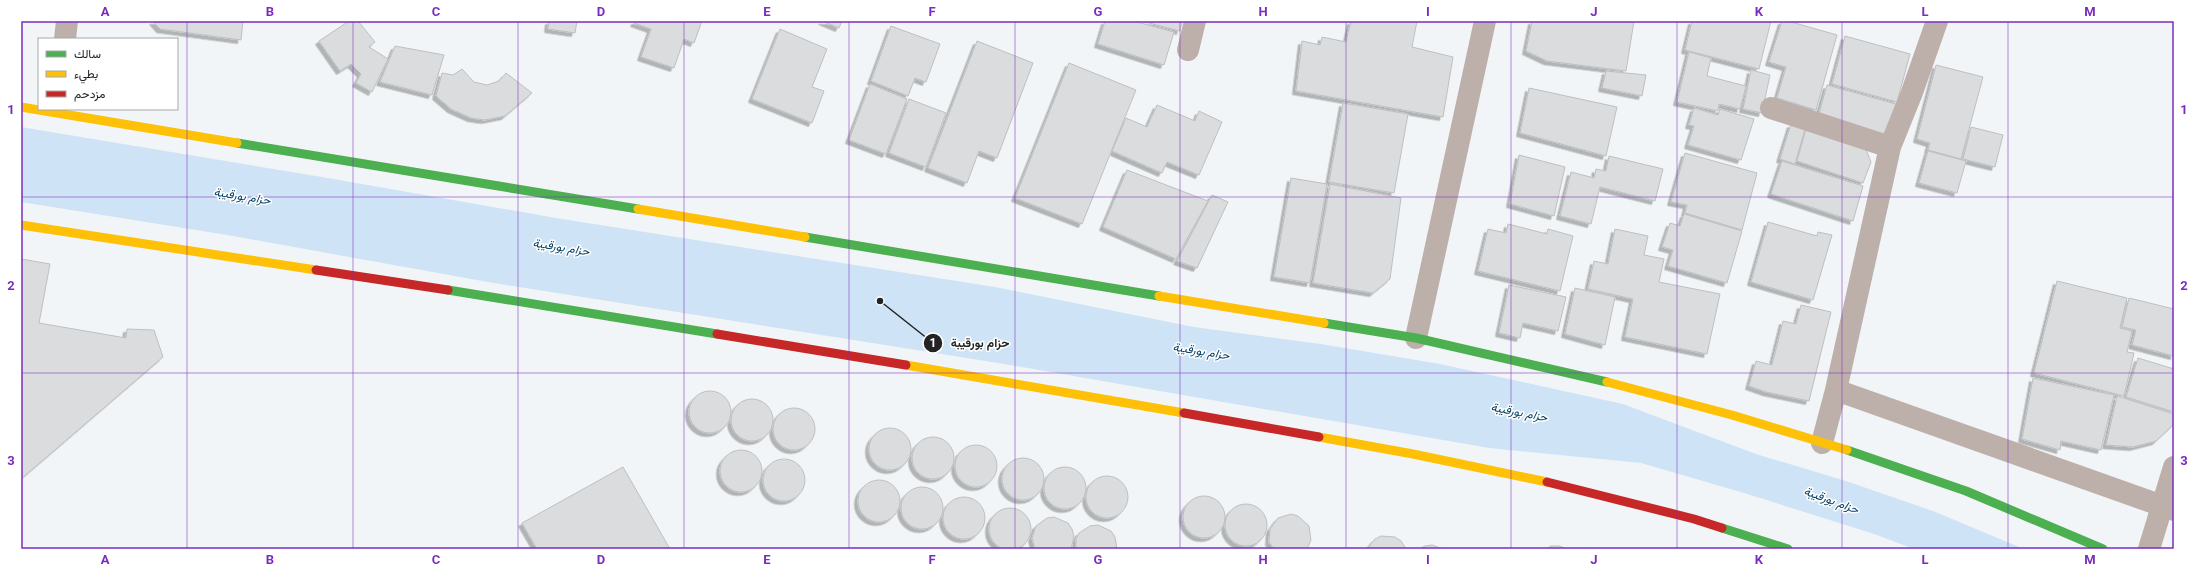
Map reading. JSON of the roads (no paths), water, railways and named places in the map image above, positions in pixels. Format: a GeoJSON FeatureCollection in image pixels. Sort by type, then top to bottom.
{"type":"FeatureCollection","features":[{"type":"Feature","properties":{"kind":"highway"},"geometry":{"type":"LineString","coordinates":[[21,107],[38,109]]}},
{"type":"Feature","properties":{"kind":"highway"},"geometry":{"type":"LineString","coordinates":[[58,111],[1416,338],[1585,375],[1715,409],[1920,474],[2104,549]]}},
{"type":"Feature","properties":{"kind":"highway"},"geometry":{"type":"LineString","coordinates":[[21,226],[512,300],[993,380],[1406,453],[1561,486],[1694,519],[1788,549]]}},
{"type":"Feature","properties":{"kind":"street"},"geometry":{"type":"LineString","coordinates":[[65,38],[67,21]]}},
{"type":"Feature","properties":{"kind":"street"},"geometry":{"type":"LineString","coordinates":[[1188,50],[1195,21]]}},
{"type":"Feature","properties":{"kind":"street"},"geometry":{"type":"LineString","coordinates":[[1416,338],[1485,21]]}},
{"type":"Feature","properties":{"kind":"street"},"geometry":{"type":"LineString","coordinates":[[1822,443],[1836,390],[1890,147],[1911,96],[1937,21]]}},
{"type":"Feature","properties":{"kind":"street"},"geometry":{"type":"LineString","coordinates":[[1771,108],[1890,147]]}},
{"type":"Feature","properties":{"kind":"street"},"geometry":{"type":"LineString","coordinates":[[1836,390],[2168,508]]}},
{"type":"Feature","properties":{"kind":"street"},"geometry":{"type":"LineString","coordinates":[[2149,549],[2168,508],[2174,467]]}},
{"type":"Feature","properties":{"kind":"water"},"geometry":{"type":"Polygon","coordinates":[[[21,127],[328,178],[556,218],[995,287],[1194,327],[1321,344],[1440,364],[1623,404],[1756,454],[1846,481],[1933,511],[2024,549],[1914,549],[1874,534],[1744,493],[1641,463],[1489,448],[998,363],[488,282],[227,235],[21,202],[21,127]]]}},
{"type":"Feature","properties":{"kind":"place","name":"حزام بورقيبة"},"geometry":{"type":"Point","coordinates":[880,301]}}]}
